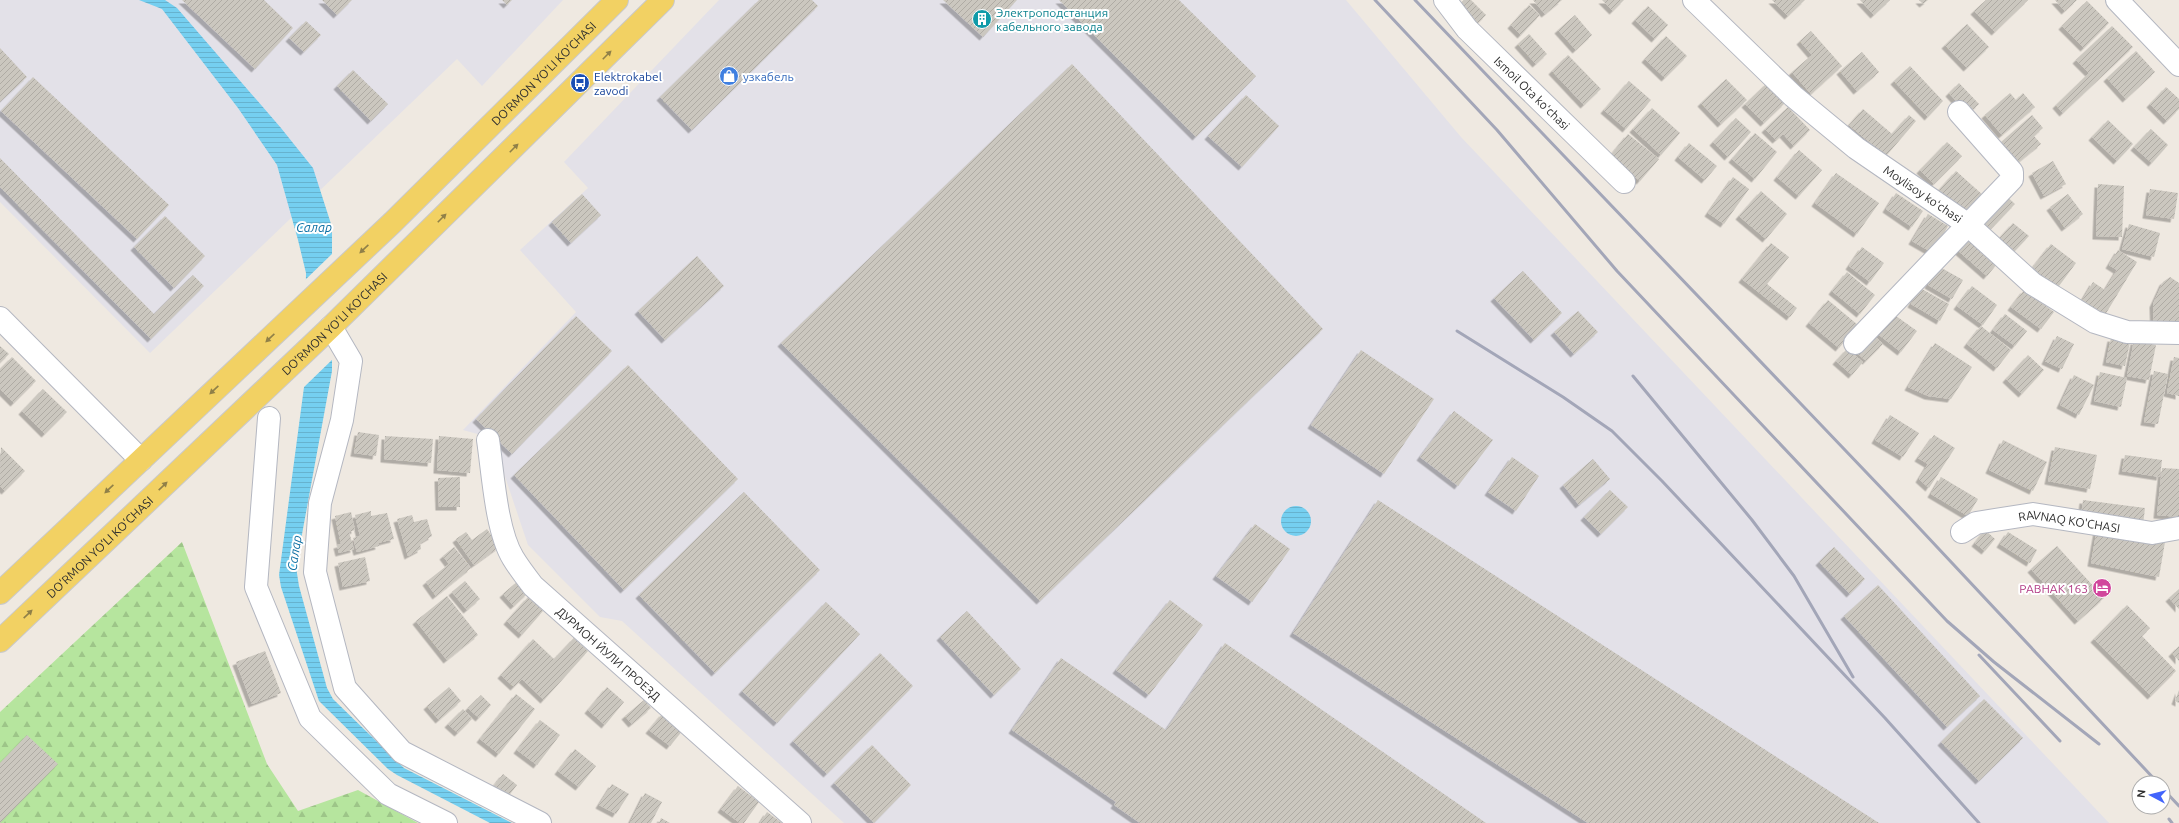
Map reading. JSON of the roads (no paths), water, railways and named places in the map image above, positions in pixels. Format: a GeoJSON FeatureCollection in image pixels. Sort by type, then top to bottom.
{"type":"FeatureCollection","features":[{"type":"Feature","properties":{"kind":"main road","name":"DO‘RMON YO‘LI KO‘CHASI"},"geometry":{"type":"LineString","coordinates":[[0,593],[393,222],[617,0]]}},
{"type":"Feature","properties":{"kind":"main road","name":"DO‘RMON YO‘LI KO‘CHASI"},"geometry":{"type":"LineString","coordinates":[[0,641],[331,327],[663,0]]}},
{"type":"Feature","properties":{"kind":"main road"},"geometry":{"type":"LineString","coordinates":[[462,154],[486,176]]}},
{"type":"Feature","properties":{"kind":"street","name":"Ismoil Ota koʻchasi"},"geometry":{"type":"LineString","coordinates":[[1445,0],[1467,29],[1624,182]]}},
{"type":"Feature","properties":{"kind":"street","name":"Moylisoy koʻchasi"},"geometry":{"type":"LineString","coordinates":[[1694,0],[1793,96],[1856,148],[1967,224],[2033,284],[2095,322],[2127,332],[2179,332]]}},
{"type":"Feature","properties":{"kind":"street"},"geometry":{"type":"LineString","coordinates":[[2117,0],[2179,65]]}},
{"type":"Feature","properties":{"kind":"street"},"geometry":{"type":"LineString","coordinates":[[1855,343],[2013,176],[2012,172],[1959,112]]}},
{"type":"Feature","properties":{"kind":"street"},"geometry":{"type":"LineString","coordinates":[[0,318],[140,460]]}},
{"type":"Feature","properties":{"kind":"street"},"geometry":{"type":"LineString","coordinates":[[331,327],[351,362],[342,420],[320,503],[315,572],[345,688],[402,752],[540,823]]}},
{"type":"Feature","properties":{"kind":"street"},"geometry":{"type":"LineString","coordinates":[[268,418],[256,587],[310,718],[388,794],[446,823]]}},
{"type":"Feature","properties":{"kind":"street","name":"ДУРМОН ЙУЛИ ПРОЕЗД"},"geometry":{"type":"LineString","coordinates":[[488,440],[501,524],[512,557],[533,586],[800,823]]}},
{"type":"Feature","properties":{"kind":"street","name":"RAVNAQ KO'CHASI"},"geometry":{"type":"LineString","coordinates":[[1962,532],[1976,522],[2033,514],[2152,533],[2179,528]]}},
{"type":"Feature","properties":{"kind":"water","name":"Салар"},"geometry":{"type":"Polygon","coordinates":[[[139,0],[165,0],[177,8],[281,128],[313,168],[332,227],[332,371],[296,567],[299,586],[327,688],[333,699],[404,768],[512,823],[490,823],[397,775],[388,769],[319,701],[281,587],[279,575],[304,387],[306,273],[298,240],[277,165],[238,108],[162,9],[139,0]]]}},
{"type":"Feature","properties":{"kind":"water"},"geometry":{"type":"Polygon","coordinates":[[[1296,506],[1302,507],[1310,515],[1310,527],[1302,535],[1296,536],[1290,535],[1282,527],[1281,521],[1282,515],[1290,507],[1296,506]]]}},
{"type":"Feature","properties":{"kind":"railway"},"geometry":{"type":"LineString","coordinates":[[1375,0],[1497,130],[1617,271],[1947,621],[1994,662],[2099,744]]}},
{"type":"Feature","properties":{"kind":"railway"},"geometry":{"type":"LineString","coordinates":[[1415,0],[1908,516],[2151,775]]}},
{"type":"Feature","properties":{"kind":"railway"},"geometry":{"type":"LineString","coordinates":[[1457,331],[1563,397],[1612,431],[1662,481],[1885,718],[1979,823]]}},
{"type":"Feature","properties":{"kind":"railway"},"geometry":{"type":"LineString","coordinates":[[1633,376],[1752,520],[1794,576],[1853,677]]}},
{"type":"Feature","properties":{"kind":"railway"},"geometry":{"type":"LineString","coordinates":[[1979,655],[2060,741]]}},
{"type":"Feature","properties":{"kind":"railway"},"geometry":{"type":"LineString","coordinates":[[2171,798],[2179,806]]}},
{"type":"Feature","properties":{"kind":"railway"},"geometry":{"type":"LineString","coordinates":[[2169,819],[2172,823]]}},
{"type":"Feature","properties":{"kind":"place","name":"Электроподстанция кабельного завода"},"geometry":{"type":"Point","coordinates":[982,19]}},
{"type":"Feature","properties":{"kind":"place","name":"узкабель"},"geometry":{"type":"Point","coordinates":[729,76]}},
{"type":"Feature","properties":{"kind":"place","name":"Elektrokabel zavodi"},"geometry":{"type":"Point","coordinates":[580,83]}},
{"type":"Feature","properties":{"kind":"place","name":"РАВНАК 163"},"geometry":{"type":"Point","coordinates":[2102,588]}}]}
